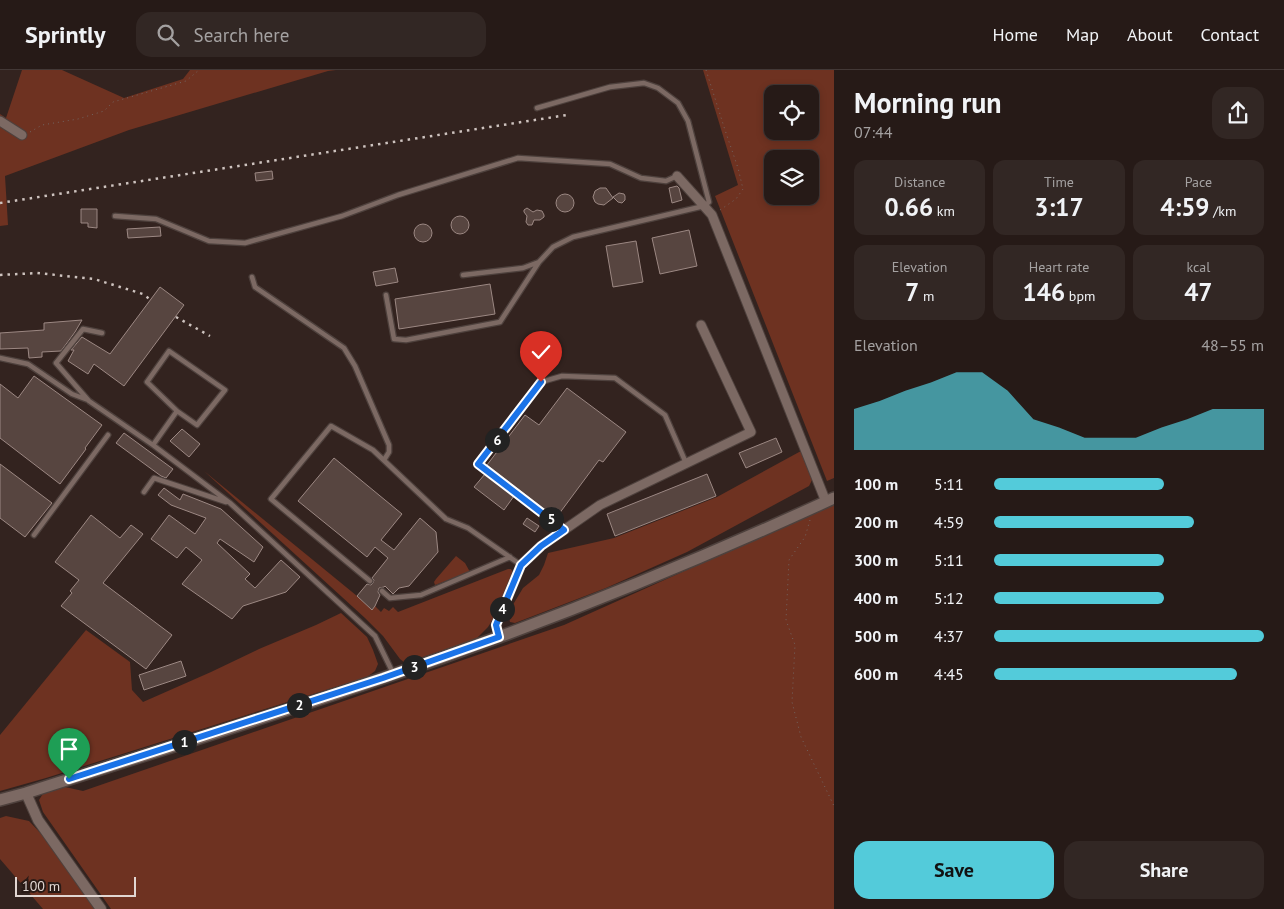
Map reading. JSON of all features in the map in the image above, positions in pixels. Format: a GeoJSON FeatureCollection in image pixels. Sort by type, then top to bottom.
{"type":"FeatureCollection","features":[{"type":"Feature","properties":{"kind":"main road"},"geometry":{"type":"LineString","coordinates":[[0,800],[394,674],[499,637],[678,567],[830,500]]}},
{"type":"Feature","properties":{"kind":"street"},"geometry":{"type":"LineString","coordinates":[[0,121],[22,135]]}},
{"type":"Feature","properties":{"kind":"street"},"geometry":{"type":"LineString","coordinates":[[677,176],[712,215],[830,500]]}},
{"type":"Feature","properties":{"kind":"street"},"geometry":{"type":"LineString","coordinates":[[499,637],[496,625],[521,565],[541,546],[600,505],[751,432],[701,325]]}},
{"type":"Feature","properties":{"kind":"street"},"geometry":{"type":"LineString","coordinates":[[26,793],[38,820],[101,909]]}},
{"type":"Feature","properties":{"kind":"lane"},"geometry":{"type":"LineString","coordinates":[[386,295],[394,339],[406,340],[500,322],[539,262],[553,248],[573,237],[704,206],[709,202],[688,122],[678,103],[658,88],[644,83],[610,87],[537,108]]}},
{"type":"Feature","properties":{"kind":"lane"},"geometry":{"type":"LineString","coordinates":[[115,216],[156,219],[209,241],[245,243],[342,216],[398,194],[518,158],[610,164],[641,178],[666,181],[677,176]]}},
{"type":"Feature","properties":{"kind":"lane"},"geometry":{"type":"LineString","coordinates":[[463,275],[523,268],[539,262]]}},
{"type":"Feature","properties":{"kind":"lane"},"geometry":{"type":"LineString","coordinates":[[252,277],[255,287],[344,348],[355,366],[389,445],[389,452],[384,460]]}},
{"type":"Feature","properties":{"kind":"lane"},"geometry":{"type":"LineString","coordinates":[[89,401],[56,363],[83,329],[102,333]]}},
{"type":"Feature","properties":{"kind":"lane"},"geometry":{"type":"LineString","coordinates":[[169,351],[225,390],[196,425],[177,411],[147,382],[169,351]]}},
{"type":"Feature","properties":{"kind":"lane"},"geometry":{"type":"LineString","coordinates":[[0,358],[28,364],[72,394],[89,401],[153,445],[230,503],[375,636],[394,674]]}},
{"type":"Feature","properties":{"kind":"lane"},"geometry":{"type":"LineString","coordinates":[[564,530],[478,464],[541,382],[562,376],[615,378],[665,414],[686,463]]}},
{"type":"Feature","properties":{"kind":"lane"},"geometry":{"type":"LineString","coordinates":[[153,445],[177,411]]}},
{"type":"Feature","properties":{"kind":"lane"},"geometry":{"type":"LineString","coordinates":[[370,580],[271,499],[331,426],[373,450],[446,519],[468,528],[521,565]]}},
{"type":"Feature","properties":{"kind":"lane"},"geometry":{"type":"LineString","coordinates":[[34,535],[108,435]]}},
{"type":"Feature","properties":{"kind":"lane"},"geometry":{"type":"LineString","coordinates":[[144,492],[154,478],[230,503]]}},
{"type":"Feature","properties":{"kind":"lane"},"geometry":{"type":"LineString","coordinates":[[382,591],[390,598],[421,595],[510,557]]}},
{"type":"Feature","properties":{"kind":"path"},"geometry":{"type":"LineString","coordinates":[[22,135],[42,125],[78,119],[104,111],[113,102],[186,81],[199,70]]}},
{"type":"Feature","properties":{"kind":"path"},"geometry":{"type":"LineString","coordinates":[[706,70],[743,189],[736,199],[712,215]]}},
{"type":"Feature","properties":{"kind":"path"},"geometry":{"type":"LineString","coordinates":[[814,507],[805,537],[789,560],[786,620],[795,645],[792,702],[801,737],[834,806]]}},
{"type":"Feature","properties":{"kind":"shaded area"},"geometry":{"type":"Polygon","coordinates":[[[22,70],[62,70],[124,98],[183,79],[190,70],[336,70],[129,130],[5,176],[8,225],[0,226],[0,114],[6,118],[22,70]]]}},
{"type":"Feature","properties":{"kind":"shaded area"},"geometry":{"type":"Polygon","coordinates":[[[703,70],[834,70],[834,478],[827,481],[715,196],[738,185],[703,70]]]}},
{"type":"Feature","properties":{"kind":"shaded area"},"geometry":{"type":"Polygon","coordinates":[[[801,451],[812,480],[809,486],[687,552],[606,588],[515,623],[510,622],[508,613],[523,588],[539,575],[548,553],[614,538],[717,497],[801,451]]]}},
{"type":"Feature","properties":{"kind":"shaded area"},"geometry":{"type":"Polygon","coordinates":[[[204,471],[372,610],[375,606],[381,612],[384,608],[389,611],[393,607],[398,612],[508,569],[511,569],[514,574],[512,589],[488,627],[476,639],[405,663],[365,618],[204,471]]]}},
{"type":"Feature","properties":{"kind":"shaded area"},"geometry":{"type":"Polygon","coordinates":[[[834,504],[834,909],[111,909],[43,812],[39,800],[44,792],[65,787],[83,791],[564,625],[834,504]]]}},
{"type":"Feature","properties":{"kind":"shaded area"},"geometry":{"type":"Polygon","coordinates":[[[456,556],[465,563],[470,572],[435,585],[436,579],[456,556]]]}},
{"type":"Feature","properties":{"kind":"shaded area"},"geometry":{"type":"Polygon","coordinates":[[[341,613],[367,637],[373,650],[378,664],[375,671],[367,677],[0,791],[0,735],[86,630],[130,662],[132,690],[143,702],[341,613]]]}},
{"type":"Feature","properties":{"kind":"shaded area"},"geometry":{"type":"Polygon","coordinates":[[[6,816],[29,821],[48,841],[96,909],[43,909],[0,859],[0,818],[6,816]]]}},
{"type":"Feature","properties":{"kind":"building"},"geometry":{"type":"Polygon","coordinates":[[[272,171],[273,179],[256,181],[255,173],[272,171]]]}},
{"type":"Feature","properties":{"kind":"building"},"geometry":{"type":"Polygon","coordinates":[[[677,186],[682,200],[672,203],[669,188],[677,186]]]}},
{"type":"Feature","properties":{"kind":"building"},"geometry":{"type":"Polygon","coordinates":[[[600,188],[606,188],[613,198],[604,205],[595,202],[593,197],[595,191],[600,188]]]}},
{"type":"Feature","properties":{"kind":"building"},"geometry":{"type":"Polygon","coordinates":[[[619,193],[625,196],[625,200],[622,203],[613,197],[619,193]]]}},
{"type":"Feature","properties":{"kind":"building"},"geometry":{"type":"Polygon","coordinates":[[[565,194],[571,197],[574,203],[571,209],[565,212],[559,209],[556,203],[559,197],[565,194]]]}},
{"type":"Feature","properties":{"kind":"building"},"geometry":{"type":"Polygon","coordinates":[[[527,208],[533,212],[537,210],[542,211],[544,217],[540,220],[534,220],[532,225],[528,225],[526,222],[527,216],[524,212],[527,208]]]}},
{"type":"Feature","properties":{"kind":"building"},"geometry":{"type":"Polygon","coordinates":[[[81,209],[97,209],[97,228],[88,227],[88,223],[81,223],[81,209]]]}},
{"type":"Feature","properties":{"kind":"building"},"geometry":{"type":"Polygon","coordinates":[[[460,216],[466,219],[469,225],[466,231],[460,234],[454,231],[451,225],[454,219],[460,216]]]}},
{"type":"Feature","properties":{"kind":"building"},"geometry":{"type":"Polygon","coordinates":[[[423,224],[429,227],[432,233],[429,239],[423,242],[417,239],[414,233],[417,227],[423,224]]]}},
{"type":"Feature","properties":{"kind":"building"},"geometry":{"type":"Polygon","coordinates":[[[160,227],[161,236],[128,238],[127,229],[160,227]]]}},
{"type":"Feature","properties":{"kind":"building"},"geometry":{"type":"Polygon","coordinates":[[[689,230],[697,266],[660,274],[652,238],[689,230]]]}},
{"type":"Feature","properties":{"kind":"building"},"geometry":{"type":"Polygon","coordinates":[[[636,241],[643,282],[613,287],[606,246],[636,241]]]}},
{"type":"Feature","properties":{"kind":"building"},"geometry":{"type":"Polygon","coordinates":[[[395,268],[398,282],[376,286],[373,272],[395,268]]]}},
{"type":"Feature","properties":{"kind":"building"},"geometry":{"type":"Polygon","coordinates":[[[490,284],[495,314],[399,329],[395,299],[490,284]]]}},
{"type":"Feature","properties":{"kind":"building"},"geometry":{"type":"Polygon","coordinates":[[[160,287],[184,305],[124,386],[94,364],[88,374],[68,361],[74,350],[71,350],[82,337],[110,354],[160,287]]]}},
{"type":"Feature","properties":{"kind":"building"},"geometry":{"type":"Polygon","coordinates":[[[82,320],[61,351],[42,352],[42,357],[29,358],[28,348],[0,349],[0,333],[44,330],[44,323],[82,320]]]}},
{"type":"Feature","properties":{"kind":"building"},"geometry":{"type":"Polygon","coordinates":[[[34,376],[102,425],[60,484],[0,438],[0,384],[18,398],[34,376]]]}},
{"type":"Feature","properties":{"kind":"building"},"geometry":{"type":"Polygon","coordinates":[[[567,388],[626,432],[603,462],[599,460],[556,518],[487,465],[525,415],[539,425],[567,388]]]}},
{"type":"Feature","properties":{"kind":"building"},"geometry":{"type":"Polygon","coordinates":[[[182,429],[200,444],[189,457],[170,441],[182,429]]]}},
{"type":"Feature","properties":{"kind":"building"},"geometry":{"type":"Polygon","coordinates":[[[124,433],[173,469],[166,478],[116,443],[124,433]]]}},
{"type":"Feature","properties":{"kind":"building"},"geometry":{"type":"Polygon","coordinates":[[[776,438],[782,452],[746,468],[739,453],[776,438]]]}},
{"type":"Feature","properties":{"kind":"building"},"geometry":{"type":"Polygon","coordinates":[[[334,458],[402,514],[381,540],[394,550],[420,518],[436,532],[438,552],[409,586],[399,588],[393,594],[385,586],[379,588],[378,592],[380,595],[372,610],[357,596],[367,584],[371,585],[373,583],[374,580],[372,578],[388,558],[375,547],[367,557],[298,501],[334,458]]]}},
{"type":"Feature","properties":{"kind":"building"},"geometry":{"type":"Polygon","coordinates":[[[0,464],[52,503],[25,537],[0,518],[0,464]]]}},
{"type":"Feature","properties":{"kind":"building"},"geometry":{"type":"Polygon","coordinates":[[[485,474],[514,496],[504,510],[474,487],[485,474]]]}},
{"type":"Feature","properties":{"kind":"building"},"geometry":{"type":"Polygon","coordinates":[[[707,474],[716,496],[615,536],[607,514],[707,474]]]}},
{"type":"Feature","properties":{"kind":"building"},"geometry":{"type":"Polygon","coordinates":[[[164,488],[180,500],[183,494],[221,509],[263,547],[254,562],[220,539],[217,543],[250,574],[245,579],[255,588],[281,560],[300,577],[286,592],[243,606],[232,619],[182,584],[202,560],[186,547],[177,558],[151,539],[169,515],[195,534],[206,518],[171,505],[158,495],[164,488]]]}},
{"type":"Feature","properties":{"kind":"building"},"geometry":{"type":"Polygon","coordinates":[[[91,515],[120,538],[131,525],[143,534],[103,583],[172,635],[146,669],[61,606],[72,593],[70,591],[79,580],[55,562],[91,515]]]}},
{"type":"Feature","properties":{"kind":"building"},"geometry":{"type":"Polygon","coordinates":[[[527,518],[539,526],[535,532],[523,524],[527,518]]]}},
{"type":"Feature","properties":{"kind":"building"},"geometry":{"type":"Polygon","coordinates":[[[181,661],[186,676],[144,690],[139,675],[181,661]]]}},
{"type":"Feature","properties":{"kind":"railway"},"geometry":{"type":"LineString","coordinates":[[0,203],[567,115]]}},
{"type":"Feature","properties":{"kind":"railway"},"geometry":{"type":"LineString","coordinates":[[0,275],[37,273],[94,279],[143,294],[151,300]]}},
{"type":"Feature","properties":{"kind":"railway"},"geometry":{"type":"LineString","coordinates":[[176,317],[210,336]]}},
{"type":"Feature","properties":{"kind":"route"},"geometry":{"type":"LineString","coordinates":[[69,779],[383,678],[499,637],[496,625],[521,565],[541,546],[564,530],[478,464],[541,382]]}}]}
